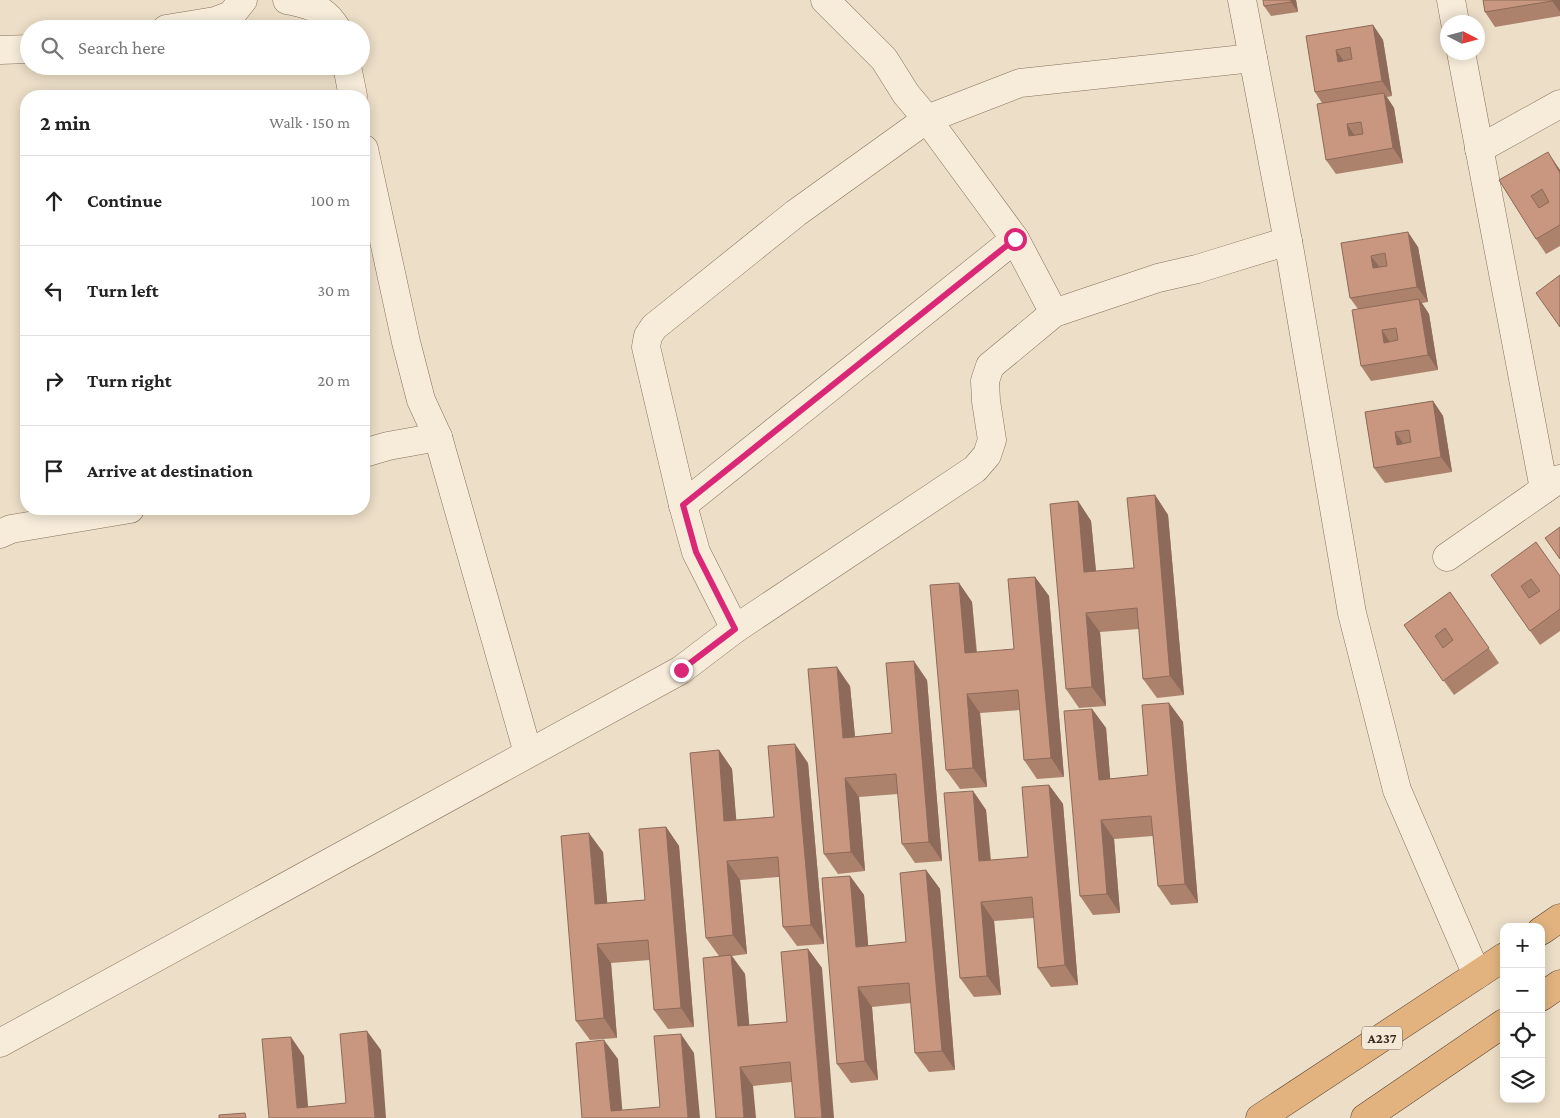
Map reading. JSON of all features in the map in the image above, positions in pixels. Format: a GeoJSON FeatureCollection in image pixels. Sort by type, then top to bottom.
{"type":"FeatureCollection","features":[{"type":"Feature","properties":{"kind":"highway"},"geometry":{"type":"LineString","coordinates":[[1545,928],[1560,918]]}},
{"type":"Feature","properties":{"kind":"highway","name":"A237"},"geometry":{"type":"LineString","coordinates":[[1260,1118],[1500,959]]}},
{"type":"Feature","properties":{"kind":"highway"},"geometry":{"type":"LineString","coordinates":[[1545,994],[1560,984]]}},
{"type":"Feature","properties":{"kind":"highway"},"geometry":{"type":"LineString","coordinates":[[1365,1118],[1500,1026]]}},
{"type":"Feature","properties":{"kind":"street"},"geometry":{"type":"LineString","coordinates":[[218,20],[230,15],[243,0]]}},
{"type":"Feature","properties":{"kind":"street"},"geometry":{"type":"LineString","coordinates":[[286,0],[312,6],[332,20]]}},
{"type":"Feature","properties":{"kind":"street"},"geometry":{"type":"LineString","coordinates":[[1242,0],[1288,241],[1352,612],[1397,790],[1477,975]]}},
{"type":"Feature","properties":{"kind":"street"},"geometry":{"type":"LineString","coordinates":[[1451,0],[1454,15]]}},
{"type":"Feature","properties":{"kind":"street"},"geometry":{"type":"LineString","coordinates":[[830,2],[884,59],[906,94],[927,119],[1015,239],[1054,313]]}},
{"type":"Feature","properties":{"kind":"street"},"geometry":{"type":"LineString","coordinates":[[0,50],[20,49]]}},
{"type":"Feature","properties":{"kind":"street"},"geometry":{"type":"LineString","coordinates":[[735,629],[696,552],[683,505],[646,346],[648,336],[654,328],[796,213],[927,119],[1020,83],[1253,58]]}},
{"type":"Feature","properties":{"kind":"street"},"geometry":{"type":"LineString","coordinates":[[1447,557],[1552,484],[1479,149],[1462,60]]}},
{"type":"Feature","properties":{"kind":"street"},"geometry":{"type":"LineString","coordinates":[[349,75],[352,90]]}},
{"type":"Feature","properties":{"kind":"street"},"geometry":{"type":"LineString","coordinates":[[1479,149],[1560,104]]}},
{"type":"Feature","properties":{"kind":"street"},"geometry":{"type":"LineString","coordinates":[[370,177],[406,342],[421,400],[438,436],[528,753]]}},
{"type":"Feature","properties":{"kind":"street"},"geometry":{"type":"LineString","coordinates":[[683,505],[1015,239]]}},
{"type":"Feature","properties":{"kind":"street"},"geometry":{"type":"LineString","coordinates":[[0,1043],[681,670],[735,629],[974,469],[988,455],[992,440],[985,381],[990,366],[1054,313],[1158,278],[1288,241]]}},
{"type":"Feature","properties":{"kind":"street"},"geometry":{"type":"LineString","coordinates":[[370,451],[438,436]]}},
{"type":"Feature","properties":{"kind":"street"},"geometry":{"type":"LineString","coordinates":[[0,534],[11,529],[94,515]]}},
{"type":"Feature","properties":{"kind":"building"},"geometry":{"type":"Polygon","coordinates":[[[1263,0],[1291,0],[1291,2],[1264,6],[1263,0]]]}},
{"type":"Feature","properties":{"kind":"building"},"geometry":{"type":"Polygon","coordinates":[[[1483,0],[1552,0],[1552,1],[1485,12],[1483,0]]]}},
{"type":"Feature","properties":{"kind":"building"},"geometry":{"type":"Polygon","coordinates":[[[1373,25],[1382,81],[1315,92],[1306,36],[1373,25]],[[1350,47],[1336,50],[1338,62],[1352,59],[1350,47]]]}},
{"type":"Feature","properties":{"kind":"building"},"geometry":{"type":"Polygon","coordinates":[[[1384,93],[1393,148],[1326,160],[1317,104],[1384,93]],[[1361,122],[1347,124],[1349,136],[1363,134],[1361,122]]]}},
{"type":"Feature","properties":{"kind":"building"},"geometry":{"type":"Polygon","coordinates":[[[1548,152],[1560,173],[1560,225],[1536,239],[1499,180],[1548,152]],[[1542,189],[1531,196],[1539,208],[1549,202],[1542,189]]]}},
{"type":"Feature","properties":{"kind":"building"},"geometry":{"type":"Polygon","coordinates":[[[1408,232],[1417,287],[1350,298],[1341,243],[1408,232]],[[1385,253],[1371,256],[1373,268],[1387,266],[1385,253]]]}},
{"type":"Feature","properties":{"kind":"building"},"geometry":{"type":"Polygon","coordinates":[[[1560,275],[1560,327],[1536,293],[1560,275]]]}},
{"type":"Feature","properties":{"kind":"building"},"geometry":{"type":"Polygon","coordinates":[[[1419,299],[1428,355],[1361,366],[1352,310],[1419,299]],[[1396,328],[1382,330],[1384,343],[1398,340],[1396,328]]]}},
{"type":"Feature","properties":{"kind":"building"},"geometry":{"type":"Polygon","coordinates":[[[1433,401],[1441,457],[1374,468],[1365,412],[1433,401]],[[1409,430],[1395,432],[1397,445],[1411,442],[1409,430]]]}},
{"type":"Feature","properties":{"kind":"building"},"geometry":{"type":"Polygon","coordinates":[[[1155,495],[1170,676],[1143,679],[1137,608],[1086,613],[1092,687],[1066,689],[1050,504],[1078,501],[1084,572],[1134,568],[1127,498],[1155,495]]]}},
{"type":"Feature","properties":{"kind":"building"},"geometry":{"type":"Polygon","coordinates":[[[1560,527],[1560,559],[1545,538],[1560,527]]]}},
{"type":"Feature","properties":{"kind":"building"},"geometry":{"type":"Polygon","coordinates":[[[1536,542],[1560,576],[1560,609],[1530,631],[1491,575],[1536,542]],[[1531,579],[1521,586],[1529,598],[1540,591],[1531,579]]]}},
{"type":"Feature","properties":{"kind":"building"},"geometry":{"type":"Polygon","coordinates":[[[1035,577],[1051,758],[1024,760],[1018,690],[967,694],[973,768],[946,770],[930,585],[959,583],[965,653],[1014,649],[1008,579],[1035,577]]]}},
{"type":"Feature","properties":{"kind":"building"},"geometry":{"type":"Polygon","coordinates":[[[1450,592],[1489,648],[1443,681],[1404,625],[1450,592]],[[1445,628],[1435,636],[1443,648],[1453,640],[1445,628]]]}},
{"type":"Feature","properties":{"kind":"building"},"geometry":{"type":"Polygon","coordinates":[[[914,661],[929,842],[902,844],[896,774],[845,778],[851,852],[824,854],[808,669],[837,667],[843,738],[892,733],[886,663],[914,661]]]}},
{"type":"Feature","properties":{"kind":"building"},"geometry":{"type":"Polygon","coordinates":[[[1169,703],[1185,884],[1158,886],[1151,816],[1101,820],[1107,894],[1080,896],[1064,711],[1092,709],[1099,780],[1148,775],[1142,705],[1169,703]]]}},
{"type":"Feature","properties":{"kind":"building"},"geometry":{"type":"Polygon","coordinates":[[[795,744],[811,925],[783,927],[778,857],[727,861],[733,935],[706,938],[690,753],[719,750],[724,821],[774,817],[768,746],[795,744]]]}},
{"type":"Feature","properties":{"kind":"building"},"geometry":{"type":"Polygon","coordinates":[[[1049,785],[1065,965],[1038,968],[1032,897],[981,902],[987,976],[960,978],[944,793],[973,791],[979,861],[1028,857],[1022,787],[1049,785]]]}},
{"type":"Feature","properties":{"kind":"building"},"geometry":{"type":"Polygon","coordinates":[[[666,827],[681,1008],[654,1010],[648,940],[597,944],[604,1018],[576,1021],[561,836],[589,833],[595,904],[645,900],[639,829],[666,827]]]}},
{"type":"Feature","properties":{"kind":"building"},"geometry":{"type":"Polygon","coordinates":[[[926,870],[942,1051],[915,1053],[909,983],[858,987],[865,1061],[837,1064],[822,878],[850,876],[856,947],[906,942],[900,873],[926,870]]]}},
{"type":"Feature","properties":{"kind":"building"},"geometry":{"type":"Polygon","coordinates":[[[808,949],[822,1118],[795,1118],[790,1062],[740,1067],[744,1118],[716,1118],[703,958],[731,955],[738,1026],[787,1022],[781,952],[808,949]]]}},
{"type":"Feature","properties":{"kind":"building"},"geometry":{"type":"Polygon","coordinates":[[[367,1031],[375,1118],[269,1118],[262,1039],[291,1037],[297,1108],[346,1103],[340,1034],[367,1031]]]}},
{"type":"Feature","properties":{"kind":"building"},"geometry":{"type":"Polygon","coordinates":[[[681,1034],[688,1118],[582,1118],[576,1043],[604,1040],[611,1111],[660,1107],[654,1036],[681,1034]]]}},
{"type":"Feature","properties":{"kind":"building"},"geometry":{"type":"Polygon","coordinates":[[[245,1113],[246,1118],[219,1118],[219,1115],[245,1113]]]}},
{"type":"Feature","properties":{"kind":"route"},"geometry":{"type":"LineString","coordinates":[[681,670],[735,629],[696,552],[683,505],[1015,239]]}}]}
